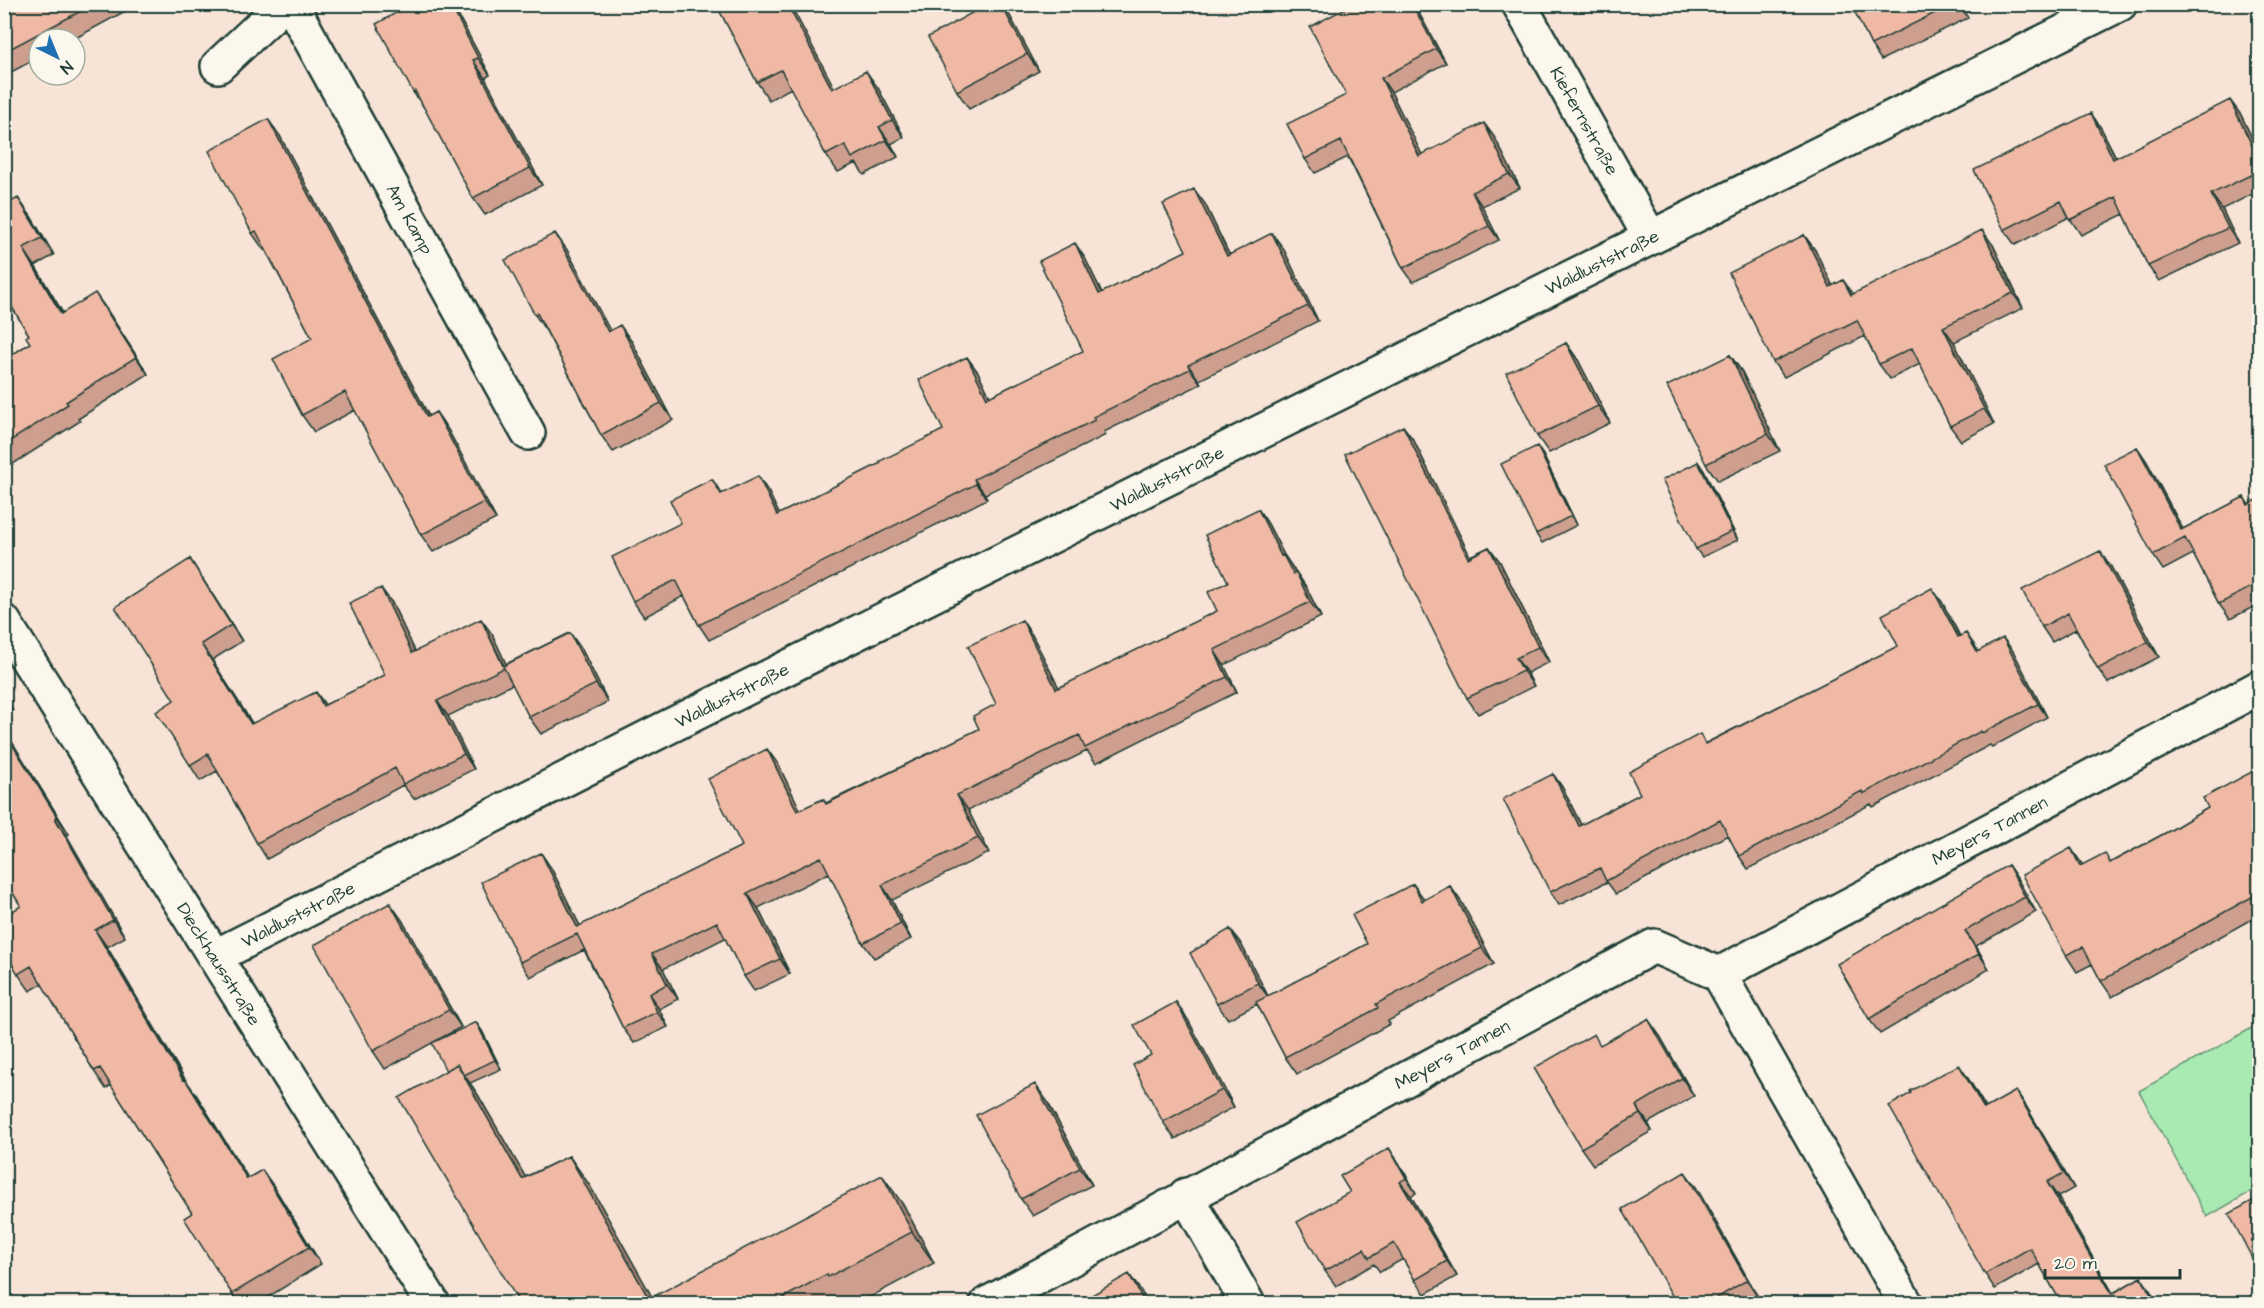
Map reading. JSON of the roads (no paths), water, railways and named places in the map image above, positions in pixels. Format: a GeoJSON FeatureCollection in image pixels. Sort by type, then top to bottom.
{"type":"FeatureCollection","features":[{"type":"Feature","properties":{"kind":"street"},"geometry":{"type":"LineString","coordinates":[[218,66],[284,4]]}},
{"type":"Feature","properties":{"kind":"street","name":"Am Kamp"},"geometry":{"type":"LineString","coordinates":[[291,4],[528,433]]}},
{"type":"Feature","properties":{"kind":"street","name":"Kiefernstraße"},"geometry":{"type":"LineString","coordinates":[[1519,4],[1650,237]]}},
{"type":"Feature","properties":{"kind":"street","name":"Waldluststraße"},"geometry":{"type":"LineString","coordinates":[[216,956],[668,727],[2120,4]]}},
{"type":"Feature","properties":{"kind":"street","name":"Dieckhausstraße"},"geometry":{"type":"LineString","coordinates":[[4,622],[433,1304]]}},
{"type":"Feature","properties":{"kind":"street","name":"Meyers Tannen"},"geometry":{"type":"LineString","coordinates":[[987,1304],[1186,1195],[1654,946],[1719,974],[2259,687]]}},
{"type":"Feature","properties":{"kind":"street"},"geometry":{"type":"LineString","coordinates":[[1719,974],[1906,1304]]}},
{"type":"Feature","properties":{"kind":"street"},"geometry":{"type":"LineString","coordinates":[[1186,1195],[1248,1304]]}}]}
